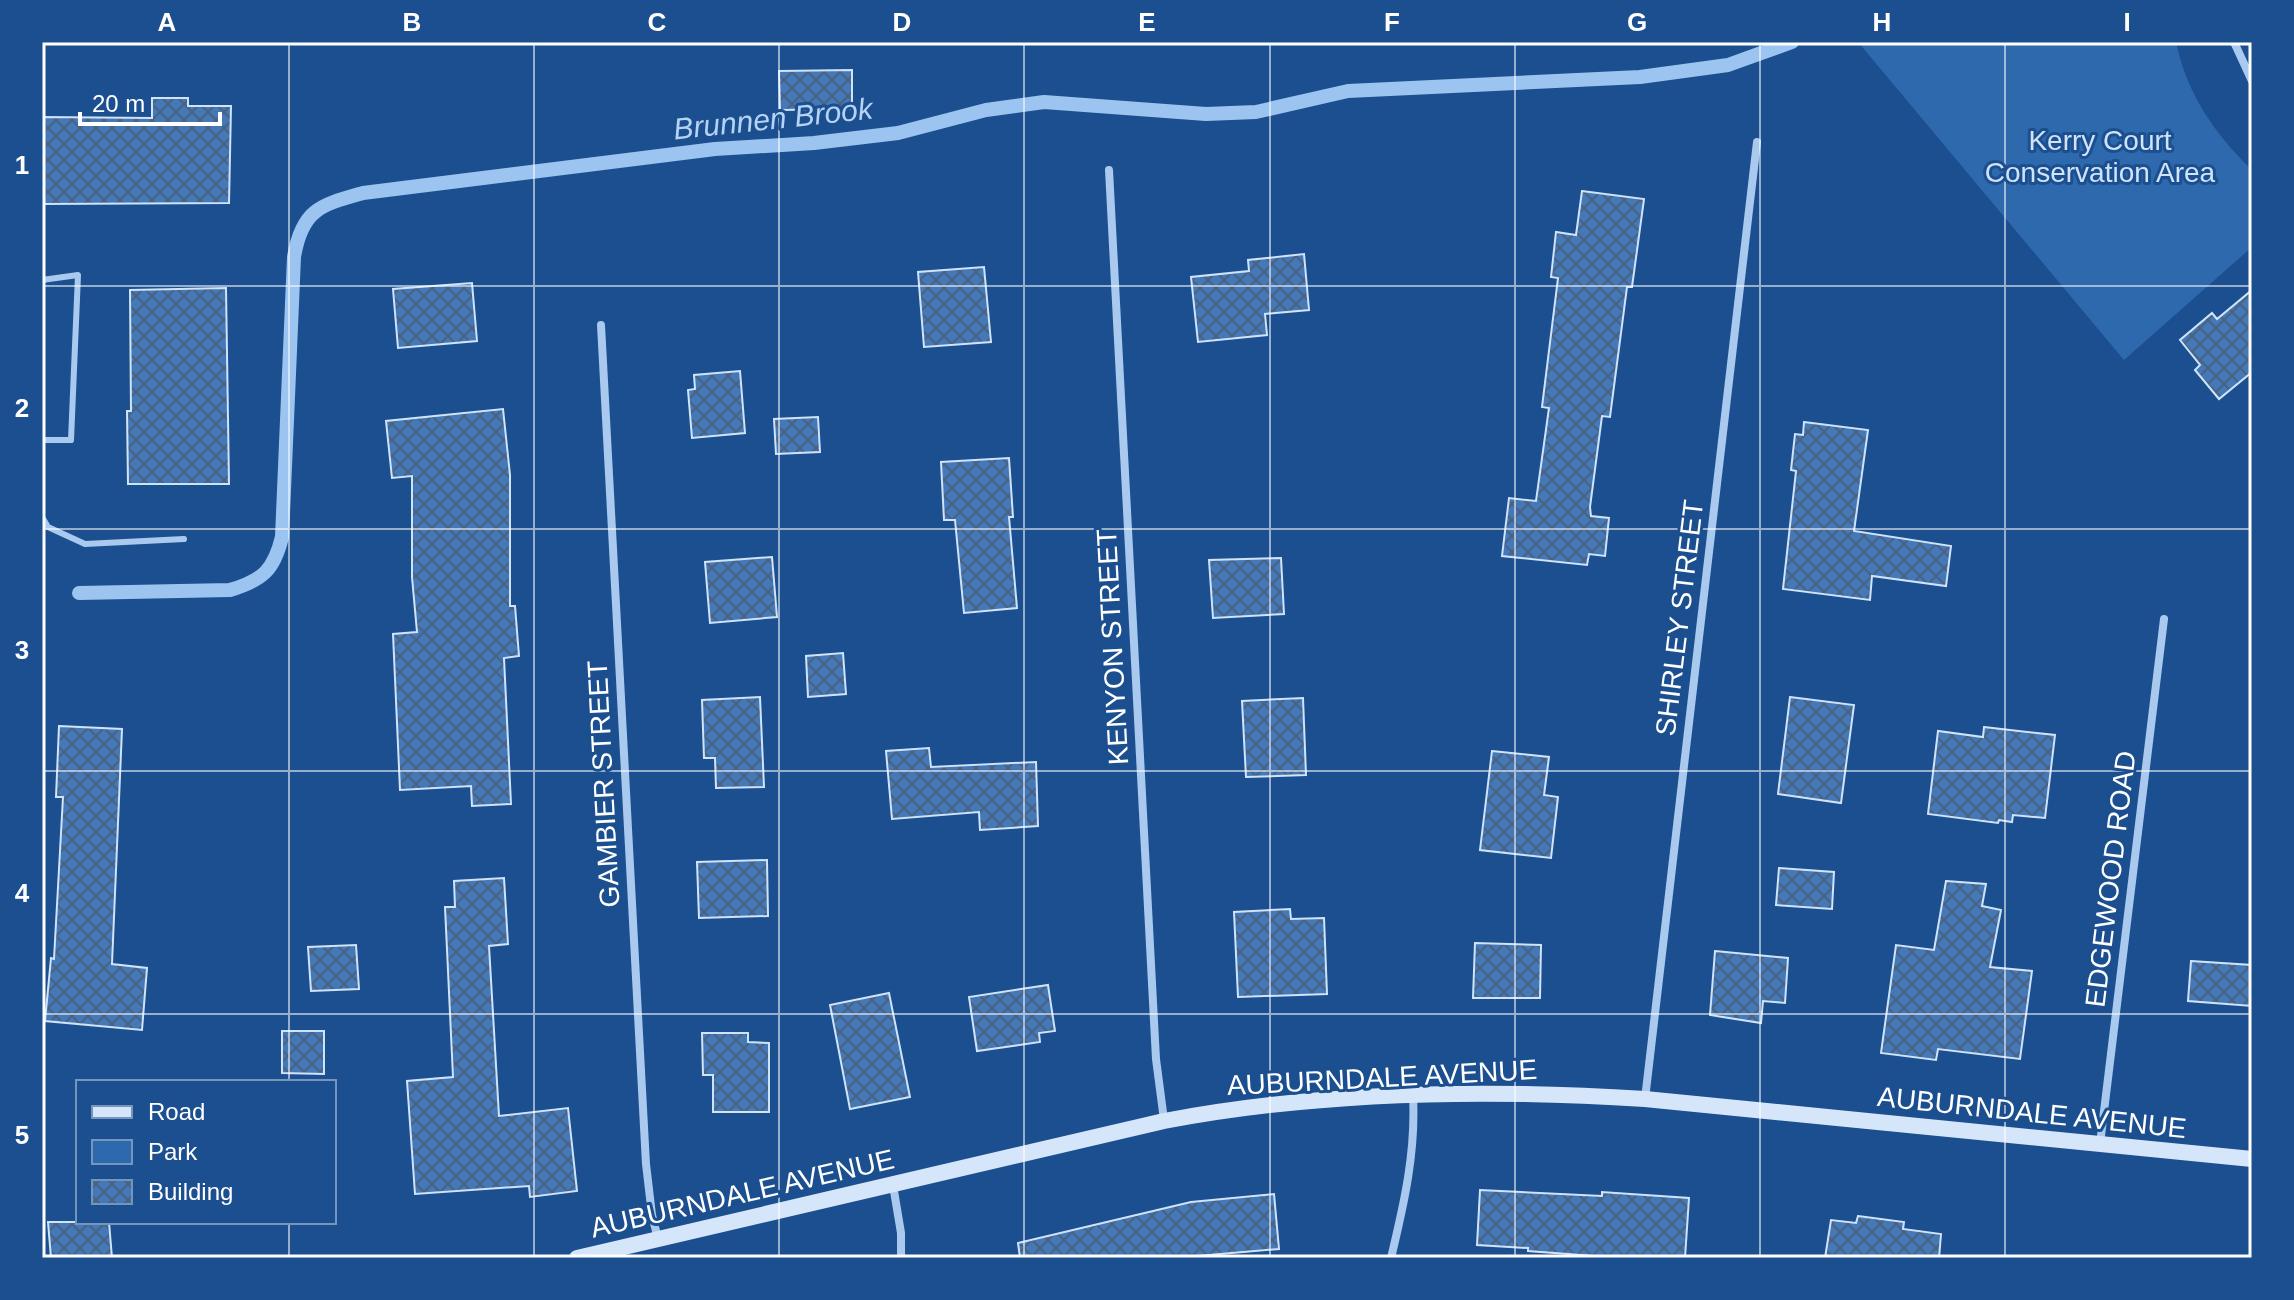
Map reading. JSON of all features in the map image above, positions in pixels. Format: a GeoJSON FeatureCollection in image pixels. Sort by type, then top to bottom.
{"type":"FeatureCollection","features":[{"type":"Feature","properties":{"kind":"street"},"geometry":{"type":"LineString","coordinates":[[2234,42],[2252,81]]}},
{"type":"Feature","properties":{"kind":"street","name":"SHIRLEY STREET"},"geometry":{"type":"LineString","coordinates":[[1645,1099],[1757,142]]}},
{"type":"Feature","properties":{"kind":"street","name":"KENYON STREET"},"geometry":{"type":"LineString","coordinates":[[1109,170],[1155,1044],[1164,1121]]}},
{"type":"Feature","properties":{"kind":"street","name":"GAMBIER STREET"},"geometry":{"type":"LineString","coordinates":[[601,325],[646,1164],[658,1240]]}},
{"type":"Feature","properties":{"kind":"street","name":"EDGEWOOD ROAD"},"geometry":{"type":"LineString","coordinates":[[2100,1145],[2164,619]]}},
{"type":"Feature","properties":{"kind":"street","name":"AUBURNDALE AVENUE"},"geometry":{"type":"LineString","coordinates":[[577,1258],[1210,1112],[1413,1096],[1552,1093],[1645,1099],[2252,1159]]}},
{"type":"Feature","properties":{"kind":"street"},"geometry":{"type":"LineString","coordinates":[[1391,1258],[1410,1170],[1413,1096]]}},
{"type":"Feature","properties":{"kind":"street"},"geometry":{"type":"LineString","coordinates":[[893,1185],[901,1233],[901,1258]]}},
{"type":"Feature","properties":{"kind":"lane"},"geometry":{"type":"LineString","coordinates":[[42,280],[78,275],[71,440],[42,440]]}},
{"type":"Feature","properties":{"kind":"lane"},"geometry":{"type":"LineString","coordinates":[[42,517],[48,527],[85,544],[184,539]]}},
{"type":"Feature","properties":{"kind":"green space","name":"Kerry Court Conservation Area"},"geometry":{"type":"Polygon","coordinates":[[[1858,42],[2176,42],[2187,79],[2204,112],[2252,170],[2252,247],[2124,360],[1858,42]]]}},
{"type":"Feature","properties":{"kind":"building"},"geometry":{"type":"Polygon","coordinates":[[[852,70],[852,109],[780,110],[779,71],[852,70]]]}},
{"type":"Feature","properties":{"kind":"building"},"geometry":{"type":"Polygon","coordinates":[[[152,98],[188,98],[188,106],[231,106],[229,203],[42,204],[42,117],[152,118],[152,98]]]}},
{"type":"Feature","properties":{"kind":"building"},"geometry":{"type":"Polygon","coordinates":[[[1582,191],[1644,199],[1632,287],[1627,287],[1610,417],[1602,416],[1590,507],[1591,516],[1609,518],[1605,556],[1589,554],[1587,565],[1502,556],[1509,498],[1536,501],[1549,408],[1542,407],[1558,278],[1551,277],[1556,232],[1576,235],[1582,191]]]}},
{"type":"Feature","properties":{"kind":"building"},"geometry":{"type":"Polygon","coordinates":[[[1304,254],[1309,310],[1265,314],[1267,335],[1198,342],[1191,277],[1249,271],[1248,260],[1304,254]]]}},
{"type":"Feature","properties":{"kind":"building"},"geometry":{"type":"Polygon","coordinates":[[[984,267],[991,342],[924,347],[918,272],[984,267]]]}},
{"type":"Feature","properties":{"kind":"building"},"geometry":{"type":"Polygon","coordinates":[[[472,283],[477,341],[398,348],[393,289],[472,283]]]}},
{"type":"Feature","properties":{"kind":"building"},"geometry":{"type":"Polygon","coordinates":[[[226,288],[229,484],[128,484],[130,290],[226,288]]]}},
{"type":"Feature","properties":{"kind":"building"},"geometry":{"type":"Polygon","coordinates":[[[2252,290],[2252,372],[2219,399],[2195,370],[2200,365],[2180,340],[2212,313],[2217,319],[2252,290]]]}},
{"type":"Feature","properties":{"kind":"building"},"geometry":{"type":"Polygon","coordinates":[[[740,371],[745,433],[692,438],[688,390],[695,389],[694,375],[740,371]]]}},
{"type":"Feature","properties":{"kind":"building"},"geometry":{"type":"Polygon","coordinates":[[[503,409],[510,475],[510,606],[515,606],[519,656],[504,658],[511,804],[472,806],[471,786],[400,790],[393,634],[417,632],[412,577],[412,476],[392,478],[386,421],[503,409]]]}},
{"type":"Feature","properties":{"kind":"building"},"geometry":{"type":"Polygon","coordinates":[[[818,417],[820,452],[776,454],[774,419],[818,417]]]}},
{"type":"Feature","properties":{"kind":"building"},"geometry":{"type":"Polygon","coordinates":[[[1804,422],[1868,430],[1854,531],[1951,546],[1946,586],[1872,576],[1870,600],[1783,589],[1796,471],[1791,470],[1795,434],[1803,435],[1804,422]]]}},
{"type":"Feature","properties":{"kind":"building"},"geometry":{"type":"Polygon","coordinates":[[[1009,458],[1013,517],[1009,517],[1017,608],[964,613],[955,520],[944,520],[941,462],[1009,458]]]}},
{"type":"Feature","properties":{"kind":"building"},"geometry":{"type":"Polygon","coordinates":[[[772,557],[777,617],[710,623],[705,562],[772,557]]]}},
{"type":"Feature","properties":{"kind":"building"},"geometry":{"type":"Polygon","coordinates":[[[1281,558],[1284,614],[1213,618],[1209,560],[1281,558]]]}},
{"type":"Feature","properties":{"kind":"building"},"geometry":{"type":"Polygon","coordinates":[[[843,653],[846,694],[808,697],[806,656],[843,653]]]}},
{"type":"Feature","properties":{"kind":"building"},"geometry":{"type":"Polygon","coordinates":[[[760,697],[764,787],[716,788],[715,758],[704,758],[702,700],[760,697]]]}},
{"type":"Feature","properties":{"kind":"building"},"geometry":{"type":"Polygon","coordinates":[[[1790,697],[1854,705],[1841,803],[1778,794],[1790,697]]]}},
{"type":"Feature","properties":{"kind":"building"},"geometry":{"type":"Polygon","coordinates":[[[1303,698],[1306,775],[1246,777],[1242,701],[1303,698]]]}},
{"type":"Feature","properties":{"kind":"building"},"geometry":{"type":"Polygon","coordinates":[[[59,726],[122,729],[112,964],[147,968],[142,1030],[45,1021],[51,958],[54,959],[63,797],[56,797],[59,726]]]}},
{"type":"Feature","properties":{"kind":"building"},"geometry":{"type":"Polygon","coordinates":[[[1984,727],[2055,735],[2045,818],[2013,815],[2012,822],[1999,820],[1998,823],[1928,814],[1938,731],[1983,737],[1984,727]]]}},
{"type":"Feature","properties":{"kind":"building"},"geometry":{"type":"Polygon","coordinates":[[[929,748],[931,767],[1036,762],[1038,826],[980,830],[979,812],[892,819],[886,751],[929,748]]]}},
{"type":"Feature","properties":{"kind":"building"},"geometry":{"type":"Polygon","coordinates":[[[1492,751],[1549,757],[1544,795],[1558,797],[1551,858],[1480,850],[1492,751]]]}},
{"type":"Feature","properties":{"kind":"building"},"geometry":{"type":"Polygon","coordinates":[[[767,860],[768,916],[699,918],[697,862],[767,860]]]}},
{"type":"Feature","properties":{"kind":"building"},"geometry":{"type":"Polygon","coordinates":[[[1779,868],[1834,872],[1832,909],[1776,905],[1779,868]]]}},
{"type":"Feature","properties":{"kind":"building"},"geometry":{"type":"Polygon","coordinates":[[[504,878],[508,944],[489,946],[499,1116],[568,1108],[577,1191],[530,1197],[529,1186],[415,1194],[407,1081],[453,1077],[445,907],[455,907],[454,881],[504,878]]]}},
{"type":"Feature","properties":{"kind":"building"},"geometry":{"type":"Polygon","coordinates":[[[1946,881],[1986,884],[1982,906],[2001,910],[1990,967],[2032,971],[2020,1059],[1938,1049],[1936,1060],[1881,1053],[1896,945],[1934,950],[1946,881]]]}},
{"type":"Feature","properties":{"kind":"building"},"geometry":{"type":"Polygon","coordinates":[[[1290,909],[1291,919],[1324,918],[1327,994],[1238,997],[1234,912],[1290,909]]]}},
{"type":"Feature","properties":{"kind":"building"},"geometry":{"type":"Polygon","coordinates":[[[1475,943],[1541,945],[1540,998],[1473,998],[1475,943]]]}},
{"type":"Feature","properties":{"kind":"building"},"geometry":{"type":"Polygon","coordinates":[[[356,945],[359,989],[311,991],[308,947],[356,945]]]}},
{"type":"Feature","properties":{"kind":"building"},"geometry":{"type":"Polygon","coordinates":[[[1715,951],[1788,958],[1785,1003],[1763,1001],[1761,1023],[1710,1015],[1715,951]]]}},
{"type":"Feature","properties":{"kind":"building"},"geometry":{"type":"Polygon","coordinates":[[[2191,961],[2252,965],[2252,1006],[2188,1001],[2191,961]]]}},
{"type":"Feature","properties":{"kind":"building"},"geometry":{"type":"Polygon","coordinates":[[[1048,985],[1055,1031],[1039,1033],[1040,1042],[977,1051],[969,997],[1048,985]]]}},
{"type":"Feature","properties":{"kind":"building"},"geometry":{"type":"Polygon","coordinates":[[[889,993],[910,1097],[850,1109],[830,1005],[889,993]]]}},
{"type":"Feature","properties":{"kind":"building"},"geometry":{"type":"Polygon","coordinates":[[[282,1031],[324,1031],[324,1074],[282,1073],[282,1031]]]}},
{"type":"Feature","properties":{"kind":"building"},"geometry":{"type":"Polygon","coordinates":[[[702,1033],[748,1033],[748,1042],[769,1043],[769,1112],[713,1112],[713,1075],[703,1075],[702,1033]]]}},
{"type":"Feature","properties":{"kind":"building"},"geometry":{"type":"Polygon","coordinates":[[[1480,1190],[1602,1196],[1602,1192],[1689,1198],[1685,1258],[1621,1258],[1477,1245],[1480,1190]]]}},
{"type":"Feature","properties":{"kind":"building"},"geometry":{"type":"Polygon","coordinates":[[[1274,1194],[1279,1249],[1174,1258],[1020,1258],[1018,1243],[1191,1202],[1274,1194]]]}},
{"type":"Feature","properties":{"kind":"building"},"geometry":{"type":"Polygon","coordinates":[[[1858,1216],[1904,1222],[1903,1229],[1941,1234],[1939,1258],[1825,1258],[1831,1220],[1856,1223],[1858,1216]]]}},
{"type":"Feature","properties":{"kind":"building"},"geometry":{"type":"Polygon","coordinates":[[[48,1222],[109,1224],[112,1258],[51,1258],[48,1222]]]}},
{"type":"Feature","properties":{"kind":"waterway","name":"Brunnen Brook"},"geometry":{"type":"LineString","coordinates":[[79,593],[230,590],[259,578],[271,566],[282,537],[294,257],[302,228],[308,219],[325,206],[348,197],[715,149],[814,143],[898,133],[986,110],[1044,102],[1206,114],[1256,112],[1348,91],[1640,77],[1728,65],[1792,42]]}}]}
